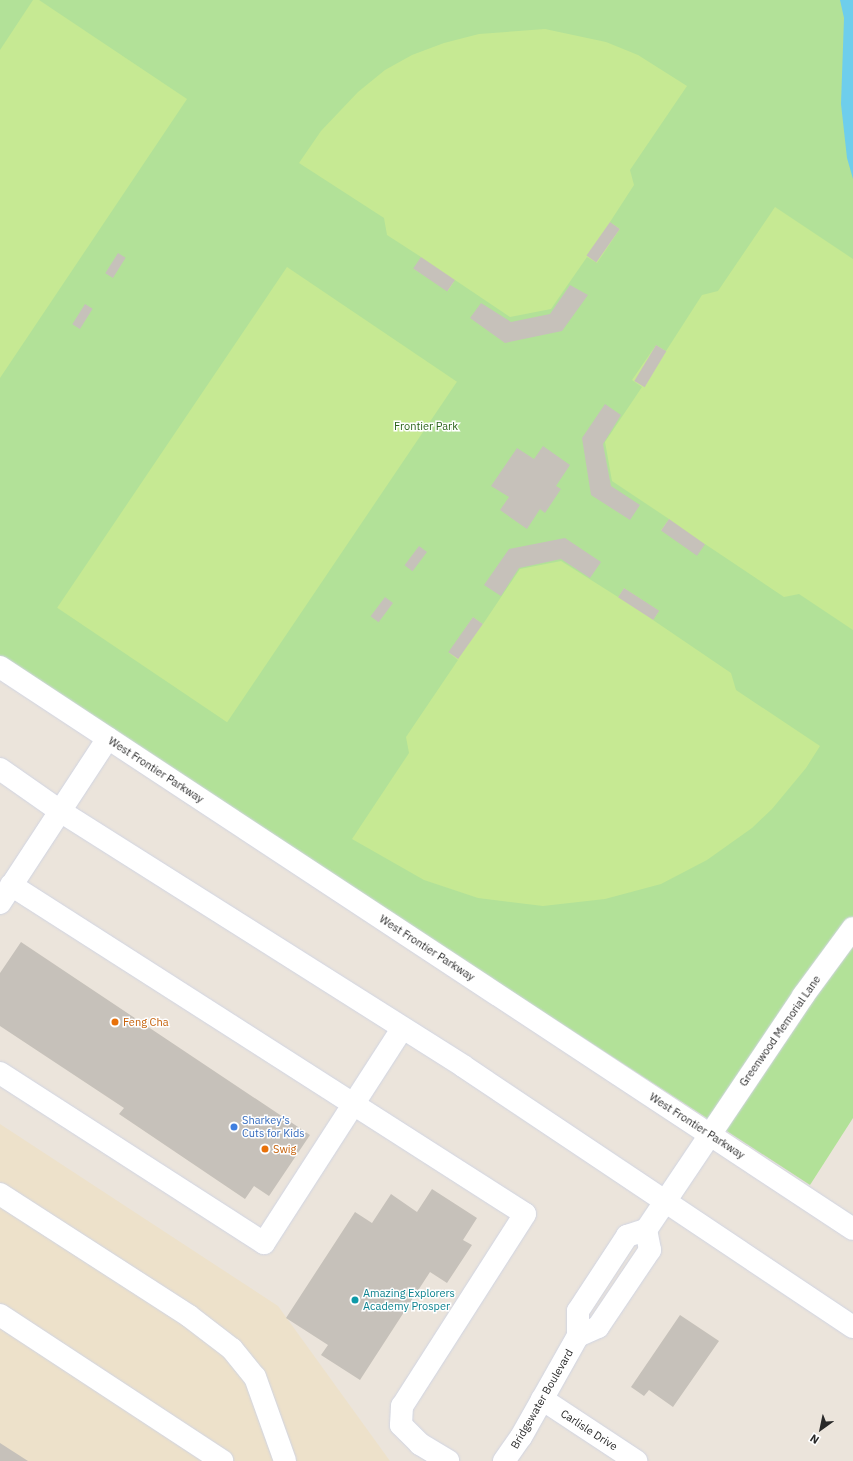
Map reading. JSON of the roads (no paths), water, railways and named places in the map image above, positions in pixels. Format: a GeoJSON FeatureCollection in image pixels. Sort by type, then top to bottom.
{"type":"FeatureCollection","features":[{"type":"Feature","properties":{"kind":"street","name":"West Frontier Parkway"},"geometry":{"type":"LineString","coordinates":[[0,667],[853,1229]]}},
{"type":"Feature","properties":{"kind":"street"},"geometry":{"type":"LineString","coordinates":[[0,903],[108,738]]}},
{"type":"Feature","properties":{"kind":"street"},"geometry":{"type":"LineString","coordinates":[[0,770],[60,811],[402,1029],[463,1066],[853,1327]]}},
{"type":"Feature","properties":{"kind":"street"},"geometry":{"type":"LineString","coordinates":[[12,885],[351,1104],[525,1214],[402,1406],[402,1425],[420,1444],[448,1461]]}},
{"type":"Feature","properties":{"kind":"street","name":"Greenwood Memorial Lane"},"geometry":{"type":"LineString","coordinates":[[709,1134],[803,996],[853,928]]}},
{"type":"Feature","properties":{"kind":"street"},"geometry":{"type":"LineString","coordinates":[[0,1074],[264,1243],[351,1104],[402,1029]]}},
{"type":"Feature","properties":{"kind":"street","name":"Bridgewater Boulevard"},"geometry":{"type":"LineString","coordinates":[[504,1461],[578,1336],[598,1327],[650,1250],[646,1230],[709,1134]]}},
{"type":"Feature","properties":{"kind":"street"},"geometry":{"type":"LineString","coordinates":[[0,1194],[189,1316],[232,1349],[254,1377],[284,1461]]}},
{"type":"Feature","properties":{"kind":"street"},"geometry":{"type":"LineString","coordinates":[[0,1315],[222,1461]]}},
{"type":"Feature","properties":{"kind":"street","name":"Carlisle Drive"},"geometry":{"type":"LineString","coordinates":[[542,1399],[636,1461]]}},
{"type":"Feature","properties":{"kind":"water"},"geometry":{"type":"Polygon","coordinates":[[[840,0],[853,0],[853,179],[847,158],[841,104],[844,18],[840,0]]]}},
{"type":"Feature","properties":{"kind":"place","name":"Feng Cha"},"geometry":{"type":"Point","coordinates":[115,1022]}},
{"type":"Feature","properties":{"kind":"place","name":"Sharkey’s Cuts for Kids"},"geometry":{"type":"Point","coordinates":[234,1127]}},
{"type":"Feature","properties":{"kind":"place","name":"Swig"},"geometry":{"type":"Point","coordinates":[265,1149]}},
{"type":"Feature","properties":{"kind":"place","name":"Amazing Explorers Academy Prosper"},"geometry":{"type":"Point","coordinates":[355,1300]}},
{"type":"Feature","properties":{"kind":"park label","name":"Frontier Park"},"geometry":{"type":"Point","coordinates":[426,426]}}]}
